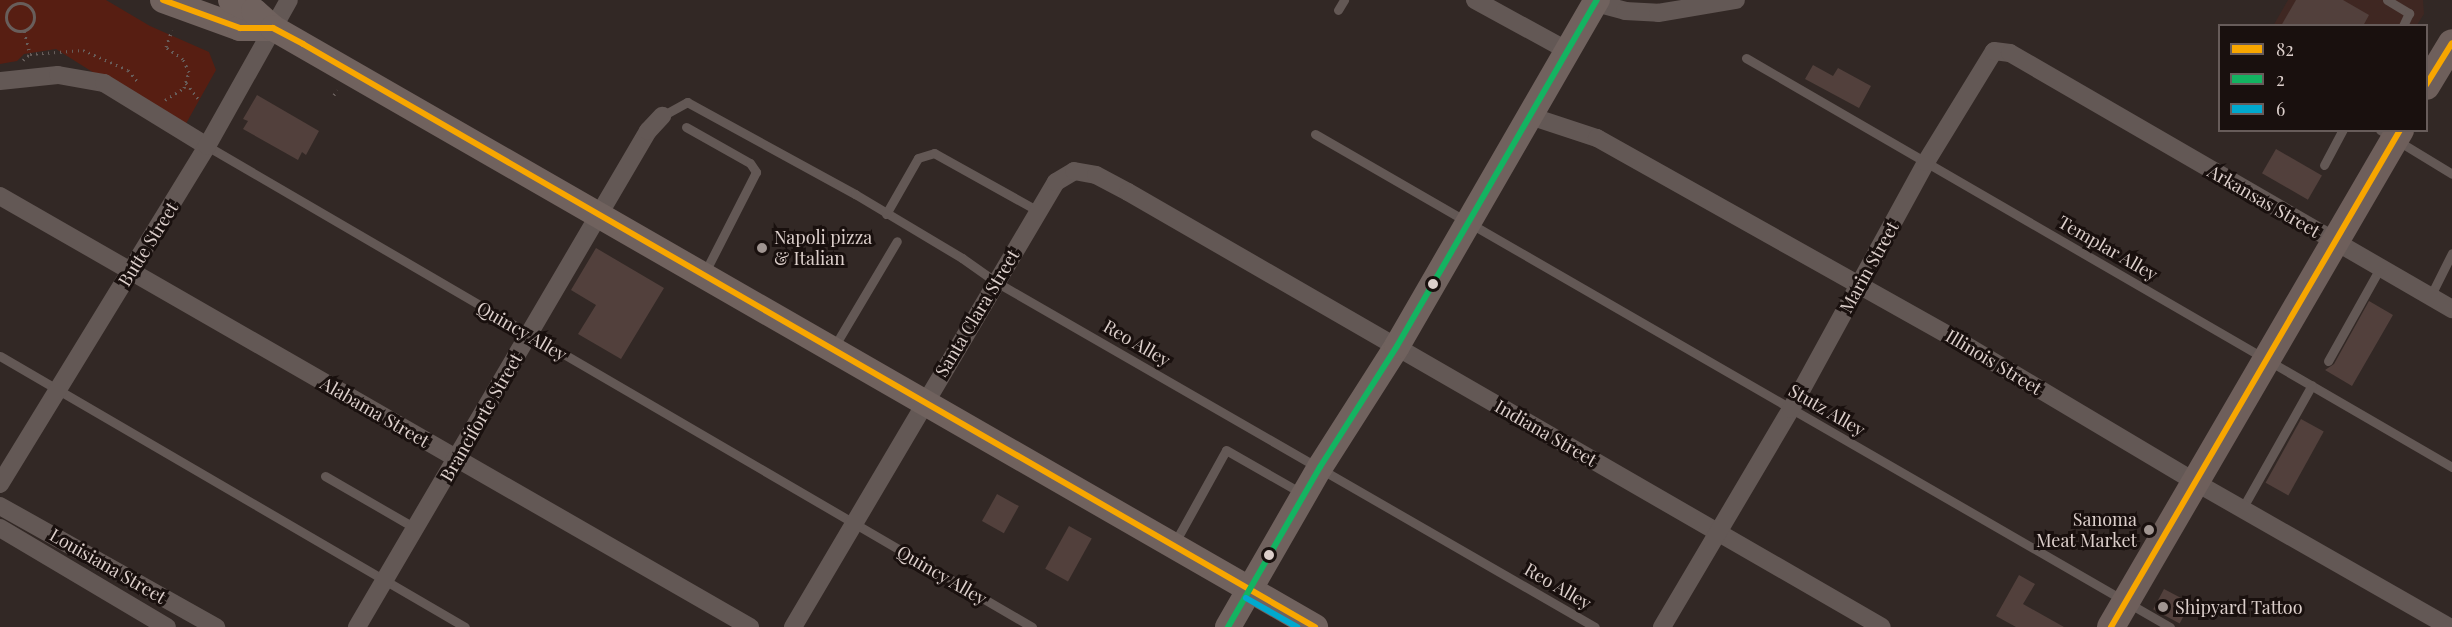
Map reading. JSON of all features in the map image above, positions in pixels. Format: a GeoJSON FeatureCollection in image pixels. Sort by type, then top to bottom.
{"type":"FeatureCollection","features":[{"type":"Feature","properties":{"kind":"main road"},"geometry":{"type":"LineString","coordinates":[[163,0],[240,28],[273,28]]}},
{"type":"Feature","properties":{"kind":"main road"},"geometry":{"type":"LineString","coordinates":[[231,0],[254,11],[273,28],[600,213],[923,403],[1315,627]]}},
{"type":"Feature","properties":{"kind":"main road"},"geometry":{"type":"LineString","coordinates":[[1227,627],[1251,590],[1320,467],[1397,346],[1535,107],[1558,45],[1581,27],[1596,1]]}},
{"type":"Feature","properties":{"kind":"main road"},"geometry":{"type":"LineString","coordinates":[[2111,627],[2335,242],[2392,134]]}},
{"type":"Feature","properties":{"kind":"street","name":"Butte Street"},"geometry":{"type":"LineString","coordinates":[[0,484],[56,388],[132,272],[207,146],[289,0]]}},
{"type":"Feature","properties":{"kind":"street"},"geometry":{"type":"LineString","coordinates":[[1475,0],[1558,45]]}},
{"type":"Feature","properties":{"kind":"street"},"geometry":{"type":"LineString","coordinates":[[1596,1],[1625,10],[1658,13],[1736,0]]}},
{"type":"Feature","properties":{"kind":"street","name":"Marin Street"},"geometry":{"type":"LineString","coordinates":[[1662,627],[1791,409],[1926,162],[1994,51],[2010,53],[2139,129]]}},
{"type":"Feature","properties":{"kind":"street","name":"Quincy Alley"},"geometry":{"type":"LineString","coordinates":[[0,81],[58,75],[104,83],[207,146]]}},
{"type":"Feature","properties":{"kind":"street","name":"Illinois Street"},"geometry":{"type":"LineString","coordinates":[[1535,107],[1597,138],[1859,285],[2194,482],[2449,627]]}},
{"type":"Feature","properties":{"kind":"street","name":"Branciforte Street"},"geometry":{"type":"LineString","coordinates":[[357,627],[648,131],[662,116]]}},
{"type":"Feature","properties":{"kind":"street","name":"Arkansas Street"},"geometry":{"type":"LineString","coordinates":[[2139,129],[2452,309]]}},
{"type":"Feature","properties":{"kind":"street","name":"Santa Clara Street"},"geometry":{"type":"LineString","coordinates":[[793,627],[923,403],[1056,182],[1074,171],[1096,175],[1211,239]]}},
{"type":"Feature","properties":{"kind":"street","name":"Alabama Street"},"geometry":{"type":"LineString","coordinates":[[1,201],[132,272],[750,627]]}},
{"type":"Feature","properties":{"kind":"street","name":"Indiana Street"},"geometry":{"type":"LineString","coordinates":[[1211,239],[1882,627]]}},
{"type":"Feature","properties":{"kind":"street","name":"Louisiana Street"},"geometry":{"type":"LineString","coordinates":[[0,506],[216,627]]}},
{"type":"Feature","properties":{"kind":"street","name":"Louisiana Street"},"geometry":{"type":"LineString","coordinates":[[0,528],[167,627]]}},
{"type":"Feature","properties":{"kind":"lane"},"geometry":{"type":"LineString","coordinates":[[1338,10],[1344,0]]}},
{"type":"Feature","properties":{"kind":"lane"},"geometry":{"type":"LineString","coordinates":[[2387,0],[2409,13],[2404,24]]}},
{"type":"Feature","properties":{"kind":"lane","name":"Templar Alley"},"geometry":{"type":"LineString","coordinates":[[1746,58],[2452,467]]}},
{"type":"Feature","properties":{"kind":"lane","name":"Reo Alley"},"geometry":{"type":"LineString","coordinates":[[662,116],[687,102],[886,214],[996,282],[1595,627]]}},
{"type":"Feature","properties":{"kind":"lane"},"geometry":{"type":"LineString","coordinates":[[686,127],[750,163],[756,172],[704,274]]}},
{"type":"Feature","properties":{"kind":"lane"},"geometry":{"type":"LineString","coordinates":[[2324,165],[2342,132]]}},
{"type":"Feature","properties":{"kind":"lane","name":"Stutz Alley"},"geometry":{"type":"LineString","coordinates":[[1315,134],[2170,627]]}},
{"type":"Feature","properties":{"kind":"lane"},"geometry":{"type":"LineString","coordinates":[[2392,134],[2452,174]]}},
{"type":"Feature","properties":{"kind":"lane","name":"Quincy Alley"},"geometry":{"type":"LineString","coordinates":[[207,146],[1032,627]]}},
{"type":"Feature","properties":{"kind":"lane"},"geometry":{"type":"LineString","coordinates":[[886,214],[918,158],[933,153],[1038,211]]}},
{"type":"Feature","properties":{"kind":"lane"},"geometry":{"type":"LineString","coordinates":[[833,349],[897,241]]}},
{"type":"Feature","properties":{"kind":"lane"},"geometry":{"type":"LineString","coordinates":[[2430,297],[2452,253]]}},
{"type":"Feature","properties":{"kind":"lane"},"geometry":{"type":"LineString","coordinates":[[2328,361],[2380,268]]}},
{"type":"Feature","properties":{"kind":"lane"},"geometry":{"type":"LineString","coordinates":[[0,356],[465,627]]}},
{"type":"Feature","properties":{"kind":"lane"},"geometry":{"type":"LineString","coordinates":[[2242,509],[2312,385]]}},
{"type":"Feature","properties":{"kind":"lane"},"geometry":{"type":"LineString","coordinates":[[1173,547],[1226,450],[1305,495]]}},
{"type":"Feature","properties":{"kind":"lane"},"geometry":{"type":"LineString","coordinates":[[325,476],[415,528]]}},
{"type":"Feature","properties":{"kind":"path"},"geometry":{"type":"LineString","coordinates":[[15,2],[27,4],[33,9],[33,24],[24,31],[13,30],[5,17],[15,2]]}},
{"type":"Feature","properties":{"kind":"path"},"geometry":{"type":"LineString","coordinates":[[156,98],[171,99],[186,83],[187,65],[166,47],[172,30]]}},
{"type":"Feature","properties":{"kind":"path"},"geometry":{"type":"LineString","coordinates":[[24,31],[30,54]]}},
{"type":"Feature","properties":{"kind":"path"},"geometry":{"type":"LineString","coordinates":[[19,63],[30,54],[92,52],[128,70],[142,89]]}},
{"type":"Feature","properties":{"kind":"path"},"geometry":{"type":"LineString","coordinates":[[186,83],[200,101]]}},
{"type":"Feature","properties":{"kind":"path"},"geometry":{"type":"LineString","coordinates":[[334,95],[337,90]]}},
{"type":"Feature","properties":{"kind":"shaded area"},"geometry":{"type":"Polygon","coordinates":[[[0,0],[106,0],[150,26],[209,52],[216,70],[183,129],[56,49],[24,54],[17,61],[0,64],[0,0]]]}},
{"type":"Feature","properties":{"kind":"shaded area"},"geometry":{"type":"Polygon","coordinates":[[[2288,0],[2423,0],[2424,14],[2418,24],[2274,24],[2288,0]]]}},
{"type":"Feature","properties":{"kind":"building"},"geometry":{"type":"Polygon","coordinates":[[[2296,0],[2343,0],[2369,15],[2364,24],[2282,24],[2296,0]]]}},
{"type":"Feature","properties":{"kind":"building"},"geometry":{"type":"Polygon","coordinates":[[[1813,65],[1833,76],[1838,68],[1871,86],[1859,108],[1805,79],[1813,65]]]}},
{"type":"Feature","properties":{"kind":"building"},"geometry":{"type":"Polygon","coordinates":[[[257,95],[319,131],[306,155],[302,152],[298,160],[243,129],[248,121],[243,119],[257,95]]]}},
{"type":"Feature","properties":{"kind":"building"},"geometry":{"type":"Polygon","coordinates":[[[2276,149],[2322,176],[2308,200],[2262,173],[2276,149]]]}},
{"type":"Feature","properties":{"kind":"building"},"geometry":{"type":"Polygon","coordinates":[[[596,248],[664,288],[621,359],[578,334],[596,305],[571,290],[596,248]]]}},
{"type":"Feature","properties":{"kind":"building"},"geometry":{"type":"Polygon","coordinates":[[[2369,301],[2393,315],[2352,386],[2325,370],[2334,364],[2369,301]]]}},
{"type":"Feature","properties":{"kind":"building"},"geometry":{"type":"Polygon","coordinates":[[[2301,419],[2324,432],[2288,495],[2266,483],[2301,419]]]}},
{"type":"Feature","properties":{"kind":"building"},"geometry":{"type":"Polygon","coordinates":[[[997,494],[1019,506],[1004,533],[982,521],[997,494]]]}},
{"type":"Feature","properties":{"kind":"building"},"geometry":{"type":"Polygon","coordinates":[[[1069,526],[1092,539],[1068,581],[1045,569],[1069,526]]]}},
{"type":"Feature","properties":{"kind":"building"},"geometry":{"type":"Polygon","coordinates":[[[2019,575],[2035,584],[2023,604],[2064,627],[2016,627],[1996,616],[2019,575]]]}},
{"type":"Feature","properties":{"kind":"building"},"geometry":{"type":"Polygon","coordinates":[[[2164,589],[2190,603],[2180,623],[2153,609],[2164,589]]]}},
{"type":"Feature","properties":{"kind":"transit line","name":"82"},"geometry":{"type":"LineString","coordinates":[[163,0],[240,28],[273,28],[303,44],[1315,627]]}},
{"type":"Feature","properties":{"kind":"transit line","name":"2"},"geometry":{"type":"LineString","coordinates":[[1228,627],[1320,467],[1397,346],[1597,0]]}},
{"type":"Feature","properties":{"kind":"transit line","name":"82"},"geometry":{"type":"LineString","coordinates":[[2428,82],[2452,43]]}},
{"type":"Feature","properties":{"kind":"transit line","name":"82"},"geometry":{"type":"LineString","coordinates":[[2111,627],[2399,132]]}},
{"type":"Feature","properties":{"kind":"transit line","name":"6"},"geometry":{"type":"LineString","coordinates":[[1246,598],[1297,627]]}},
{"type":"Feature","properties":{"kind":"place","name":"Napoli pizza & Italian"},"geometry":{"type":"Point","coordinates":[762,248]}},
{"type":"Feature","properties":{"kind":"place","name":"Sanoma Meat Market"},"geometry":{"type":"Point","coordinates":[2149,530]}},
{"type":"Feature","properties":{"kind":"place","name":"Shipyard Tattoo"},"geometry":{"type":"Point","coordinates":[2163,607]}}]}
